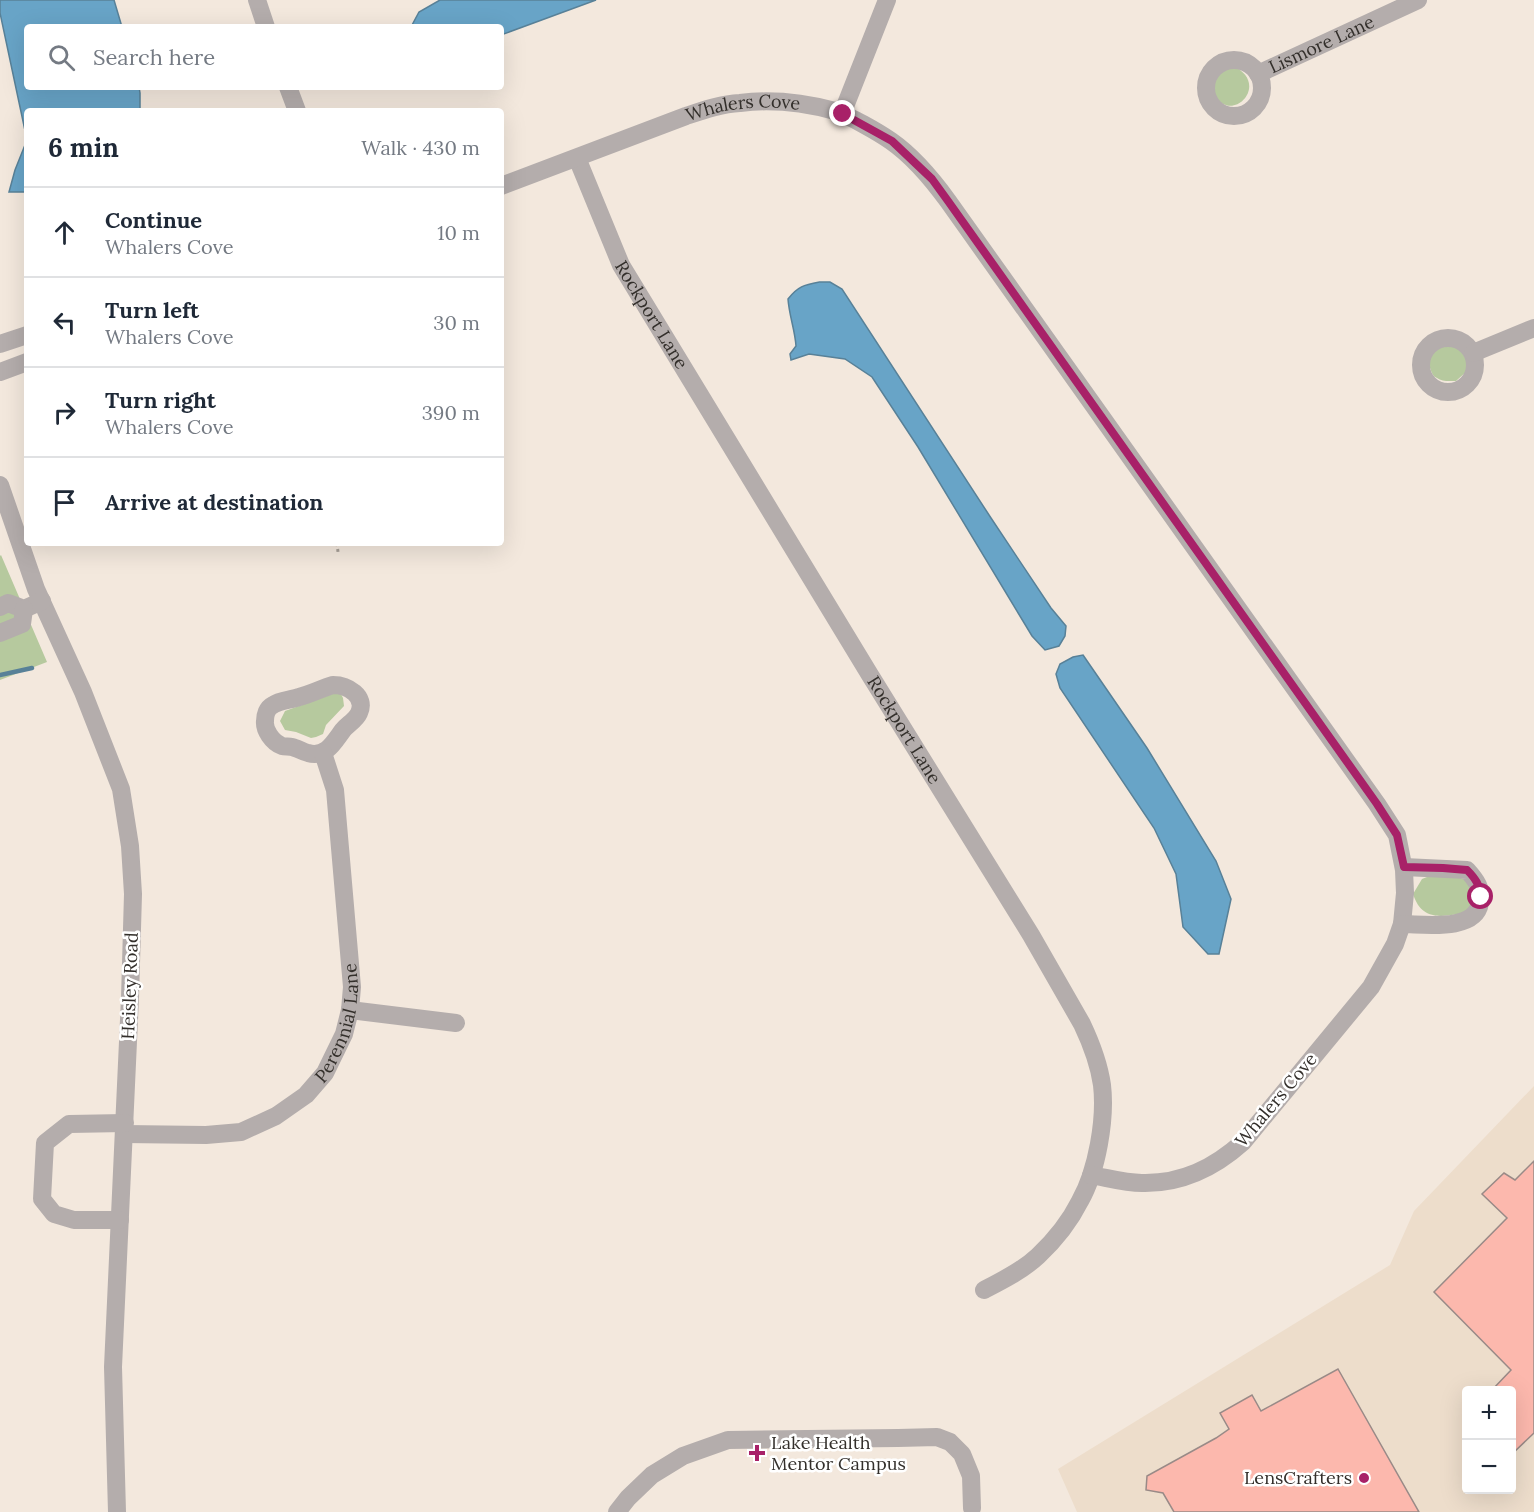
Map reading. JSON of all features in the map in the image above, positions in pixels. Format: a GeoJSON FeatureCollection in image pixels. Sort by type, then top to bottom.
{"type":"FeatureCollection","features":[{"type":"Feature","properties":{"kind":"street"},"geometry":{"type":"LineString","coordinates":[[257,0],[265,24]]}},
{"type":"Feature","properties":{"kind":"street"},"geometry":{"type":"LineString","coordinates":[[843,114],[887,0]]}},
{"type":"Feature","properties":{"kind":"street","name":"Lismore Lane"},"geometry":{"type":"LineString","coordinates":[[1258,74],[1418,0]]}},
{"type":"Feature","properties":{"kind":"street"},"geometry":{"type":"LineString","coordinates":[[289,90],[296,108]]}},
{"type":"Feature","properties":{"kind":"street","name":"Whalers Cove"},"geometry":{"type":"LineString","coordinates":[[504,185],[686,116],[717,106],[738,103],[785,102],[815,107],[843,114],[892,141],[932,179],[1397,835],[1404,867],[1405,892],[1402,924],[1395,944],[1371,987],[1243,1142],[1209,1168],[1180,1179],[1142,1183],[1091,1174]]}},
{"type":"Feature","properties":{"kind":"street","name":"Rockport Lane"},"geometry":{"type":"LineString","coordinates":[[577,158],[621,265],[1031,935],[1089,1038],[1102,1084],[1102,1123],[1096,1155],[1082,1200],[1060,1232],[1037,1257],[1011,1276],[984,1290]]}},
{"type":"Feature","properties":{"kind":"street"},"geometry":{"type":"LineString","coordinates":[[1473,353],[1534,328]]}},
{"type":"Feature","properties":{"kind":"street"},"geometry":{"type":"LineString","coordinates":[[0,344],[24,335]]}},
{"type":"Feature","properties":{"kind":"street"},"geometry":{"type":"LineString","coordinates":[[0,372],[24,363]]}},
{"type":"Feature","properties":{"kind":"street","name":"Heisley Road"},"geometry":{"type":"LineString","coordinates":[[0,485],[42,601],[99,730],[121,789],[128,835],[133,894],[112,1367],[117,1512]]}},
{"type":"Feature","properties":{"kind":"street"},"geometry":{"type":"LineString","coordinates":[[0,607],[8,603],[24,609],[42,601]]}},
{"type":"Feature","properties":{"kind":"street"},"geometry":{"type":"LineString","coordinates":[[0,633],[22,624],[24,609]]}},
{"type":"Feature","properties":{"kind":"street"},"geometry":{"type":"LineString","coordinates":[[333,685],[344,686],[357,695],[361,706],[359,713],[334,744],[322,753],[308,753],[296,748],[281,746],[265,728],[266,712],[272,705],[285,700],[333,685]]}},
{"type":"Feature","properties":{"kind":"street","name":"Perennial Lane"},"geometry":{"type":"LineString","coordinates":[[124,1129],[206,1135],[241,1132],[276,1116],[306,1095],[325,1073],[344,1034],[350,1011],[352,987],[335,790],[322,753]]}},
{"type":"Feature","properties":{"kind":"street"},"geometry":{"type":"LineString","coordinates":[[1402,924],[1458,923],[1471,918],[1479,909],[1481,897],[1481,890],[1477,882],[1467,870],[1404,867]]}},
{"type":"Feature","properties":{"kind":"street"},"geometry":{"type":"LineString","coordinates":[[350,1011],[456,1023]]}},
{"type":"Feature","properties":{"kind":"street"},"geometry":{"type":"LineString","coordinates":[[120,1220],[74,1220],[54,1214],[42,1199],[45,1143],[69,1124],[124,1129]]}},
{"type":"Feature","properties":{"kind":"street"},"geometry":{"type":"LineString","coordinates":[[617,1512],[652,1475],[683,1456],[728,1440],[908,1437],[937,1437],[950,1442],[962,1454],[971,1476],[972,1508]]}},
{"type":"Feature","properties":{"kind":"path"},"geometry":{"type":"LineString","coordinates":[[338,546],[338,552]]}},
{"type":"Feature","properties":{"kind":"shaded area"},"geometry":{"type":"Polygon","coordinates":[[[1534,1086],[1534,1512],[1077,1512],[1058,1469],[1390,1265],[1414,1211],[1534,1086]]]}},
{"type":"Feature","properties":{"kind":"green space"},"geometry":{"type":"Polygon","coordinates":[[[1231,65],[1244,73],[1249,83],[1248,93],[1243,101],[1234,105],[1225,105],[1217,98],[1210,83],[1218,71],[1231,65]]]}},
{"type":"Feature","properties":{"kind":"green space"},"geometry":{"type":"Polygon","coordinates":[[[1448,342],[1459,345],[1467,355],[1467,371],[1456,381],[1439,379],[1432,374],[1429,365],[1430,355],[1434,348],[1448,342]]]}},
{"type":"Feature","properties":{"kind":"green space"},"geometry":{"type":"Polygon","coordinates":[[[0,556],[47,662],[0,680],[0,556]]]}},
{"type":"Feature","properties":{"kind":"green space"},"geometry":{"type":"Polygon","coordinates":[[[335,693],[341,694],[344,706],[326,725],[323,734],[311,738],[285,730],[280,721],[285,711],[335,693]]]}},
{"type":"Feature","properties":{"kind":"green space"},"geometry":{"type":"Polygon","coordinates":[[[1432,875],[1458,877],[1471,882],[1475,897],[1467,912],[1442,916],[1422,909],[1413,894],[1422,879],[1432,875]]]}},
{"type":"Feature","properties":{"kind":"water"},"geometry":{"type":"Polygon","coordinates":[[[0,0],[114,0],[121,24],[24,24],[24,90],[140,90],[140,108],[24,108],[24,126],[0,13],[0,0]]]}},
{"type":"Feature","properties":{"kind":"water"},"geometry":{"type":"Polygon","coordinates":[[[440,0],[596,0],[504,34],[504,24],[413,24],[419,12],[440,0]]]}},
{"type":"Feature","properties":{"kind":"water"},"geometry":{"type":"Polygon","coordinates":[[[24,148],[24,192],[9,192],[24,148]]]}},
{"type":"Feature","properties":{"kind":"water"},"geometry":{"type":"Polygon","coordinates":[[[830,282],[842,289],[991,518],[1051,608],[1066,626],[1065,636],[1059,646],[1045,650],[1032,636],[918,447],[872,377],[845,359],[809,354],[791,360],[790,354],[796,346],[788,299],[802,287],[830,282]]]}},
{"type":"Feature","properties":{"kind":"water"},"geometry":{"type":"Polygon","coordinates":[[[1083,655],[1147,748],[1216,861],[1231,899],[1219,954],[1208,954],[1183,927],[1176,874],[1154,828],[1060,688],[1056,674],[1060,664],[1083,655]]]}},
{"type":"Feature","properties":{"kind":"building"},"geometry":{"type":"Polygon","coordinates":[[[1534,1161],[1534,1433],[1516,1450],[1516,1386],[1496,1386],[1511,1370],[1434,1292],[1507,1218],[1482,1194],[1504,1173],[1515,1180],[1534,1161]]]}},
{"type":"Feature","properties":{"kind":"building"},"geometry":{"type":"Polygon","coordinates":[[[1338,1369],[1419,1512],[1174,1512],[1163,1493],[1146,1490],[1147,1476],[1229,1429],[1220,1413],[1252,1395],[1261,1411],[1338,1369]]]}},
{"type":"Feature","properties":{"kind":"waterway"},"geometry":{"type":"LineString","coordinates":[[0,675],[32,668]]}},
{"type":"Feature","properties":{"kind":"place","name":"Lake Health Mentor Campus"},"geometry":{"type":"Point","coordinates":[757,1453]}},
{"type":"Feature","properties":{"kind":"place","name":"LensCrafters"},"geometry":{"type":"Point","coordinates":[1364,1478]}},
{"type":"Feature","properties":{"kind":"route"},"geometry":{"type":"LineString","coordinates":[[843,114],[892,141],[932,179],[1377,804],[1397,835],[1404,867],[1467,870],[1477,882],[1481,890],[1481,897]]}}]}
